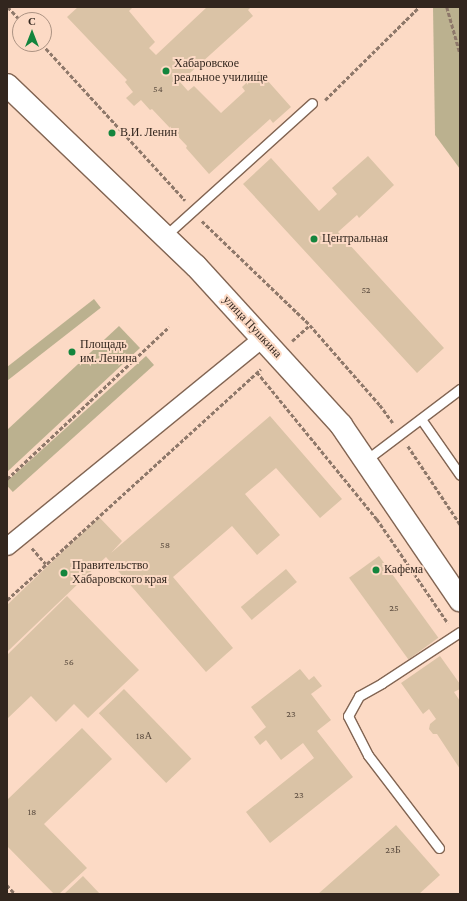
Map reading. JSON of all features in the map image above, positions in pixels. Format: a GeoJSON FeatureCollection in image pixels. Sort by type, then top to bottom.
{"type":"FeatureCollection","features":[{"type":"Feature","properties":{"kind":"street","name":"улица Пушкина"},"geometry":{"type":"LineString","coordinates":[[7,85],[196,266],[341,425],[460,600]]}},
{"type":"Feature","properties":{"kind":"street"},"geometry":{"type":"LineString","coordinates":[[7,546],[262,338]]}},
{"type":"Feature","properties":{"kind":"lane"},"geometry":{"type":"LineString","coordinates":[[165,236],[312,103]]}},
{"type":"Feature","properties":{"kind":"lane"},"geometry":{"type":"LineString","coordinates":[[366,460],[460,389]]}},
{"type":"Feature","properties":{"kind":"lane"},"geometry":{"type":"LineString","coordinates":[[421,419],[460,475]]}},
{"type":"Feature","properties":{"kind":"lane"},"geometry":{"type":"LineString","coordinates":[[440,848],[368,755],[348,716],[359,696],[458,633]]}},
{"type":"Feature","properties":{"kind":"path"},"geometry":{"type":"LineString","coordinates":[[448,7],[460,53]]}},
{"type":"Feature","properties":{"kind":"path"},"geometry":{"type":"LineString","coordinates":[[49,52],[195,210],[202,222],[310,326],[380,405],[460,524]]}},
{"type":"Feature","properties":{"kind":"path"},"geometry":{"type":"LineString","coordinates":[[7,600],[277,354],[310,326]]}},
{"type":"Feature","properties":{"kind":"path"},"geometry":{"type":"LineString","coordinates":[[7,479],[169,327]]}},
{"type":"Feature","properties":{"kind":"path"},"geometry":{"type":"LineString","coordinates":[[258,372],[377,519],[458,633]]}},
{"type":"Feature","properties":{"kind":"path"},"geometry":{"type":"LineString","coordinates":[[7,885],[15,894]]}},
{"type":"Feature","properties":{"kind":"shaded area"},"geometry":{"type":"Polygon","coordinates":[[[433,7],[460,7],[460,169],[435,135],[433,7]]]}},
{"type":"Feature","properties":{"kind":"shaded area"},"geometry":{"type":"Polygon","coordinates":[[[94,299],[101,308],[7,381],[7,367],[94,299]]]}},
{"type":"Feature","properties":{"kind":"shaded area"},"geometry":{"type":"Polygon","coordinates":[[[119,326],[140,348],[7,472],[7,430],[119,326]]]}},
{"type":"Feature","properties":{"kind":"shaded area"},"geometry":{"type":"Polygon","coordinates":[[[146,356],[154,365],[13,492],[7,486],[7,481],[146,356]]]}},
{"type":"Feature","properties":{"kind":"building"},"geometry":{"type":"Polygon","coordinates":[[[78,7],[133,7],[129,11],[155,42],[149,48],[156,55],[207,7],[251,7],[248,10],[253,16],[180,82],[188,91],[194,86],[221,113],[245,91],[242,87],[259,71],[291,107],[273,123],[270,119],[209,174],[186,148],[187,146],[152,109],[150,110],[141,100],[134,106],[126,98],[133,92],[125,82],[127,80],[67,17],[78,7]]]}},
{"type":"Feature","properties":{"kind":"building"},"geometry":{"type":"Polygon","coordinates":[[[368,156],[394,185],[359,218],[357,215],[338,232],[444,348],[417,373],[243,184],[271,158],[319,211],[337,194],[332,188],[368,156]]]}},
{"type":"Feature","properties":{"kind":"building"},"geometry":{"type":"Polygon","coordinates":[[[270,416],[342,499],[320,518],[276,468],[245,494],[280,535],[257,555],[232,526],[173,577],[233,648],[206,672],[106,557],[7,652],[7,605],[99,517],[122,541],[111,553],[270,416]]]}},
{"type":"Feature","properties":{"kind":"building"},"geometry":{"type":"Polygon","coordinates":[[[379,556],[438,638],[408,659],[349,578],[379,556]]]}},
{"type":"Feature","properties":{"kind":"building"},"geometry":{"type":"Polygon","coordinates":[[[286,569],[297,582],[252,620],[241,607],[286,569]]]}},
{"type":"Feature","properties":{"kind":"building"},"geometry":{"type":"Polygon","coordinates":[[[67,596],[139,670],[88,718],[74,704],[56,722],[31,696],[7,719],[7,655],[67,596]]]}},
{"type":"Feature","properties":{"kind":"building"},"geometry":{"type":"Polygon","coordinates":[[[440,656],[460,684],[460,689],[454,692],[460,701],[460,769],[437,734],[433,734],[429,729],[430,724],[436,719],[429,709],[423,714],[401,683],[440,656]]]}},
{"type":"Feature","properties":{"kind":"building"},"geometry":{"type":"Polygon","coordinates":[[[300,669],[309,680],[314,676],[322,686],[311,694],[331,720],[317,731],[353,777],[270,843],[246,812],[314,758],[303,743],[281,760],[266,740],[260,745],[254,737],[266,727],[251,707],[300,669]]]}},
{"type":"Feature","properties":{"kind":"building"},"geometry":{"type":"Polygon","coordinates":[[[124,689],[191,759],[166,783],[99,713],[124,689]]]}},
{"type":"Feature","properties":{"kind":"building"},"geometry":{"type":"Polygon","coordinates":[[[82,728],[112,759],[44,824],[87,868],[59,894],[54,894],[7,846],[7,800],[82,728]]]}},
{"type":"Feature","properties":{"kind":"building"},"geometry":{"type":"Polygon","coordinates":[[[396,825],[440,875],[419,894],[318,894],[396,825]]]}},
{"type":"Feature","properties":{"kind":"building"},"geometry":{"type":"Polygon","coordinates":[[[83,876],[100,894],[64,894],[83,876]]]}},
{"type":"Feature","properties":{"kind":"place","name":"Хабаровское реальное училище"},"geometry":{"type":"Point","coordinates":[166,71]}},
{"type":"Feature","properties":{"kind":"place","name":"В.И. Ленин"},"geometry":{"type":"Point","coordinates":[112,133]}},
{"type":"Feature","properties":{"kind":"place","name":"Центральная"},"geometry":{"type":"Point","coordinates":[314,239]}},
{"type":"Feature","properties":{"kind":"place","name":"Площадь им. Ленина"},"geometry":{"type":"Point","coordinates":[72,352]}},
{"type":"Feature","properties":{"kind":"place","name":"Кафема"},"geometry":{"type":"Point","coordinates":[376,570]}},
{"type":"Feature","properties":{"kind":"place","name":"Правительство Хабаровского края"},"geometry":{"type":"Point","coordinates":[64,573]}}]}
